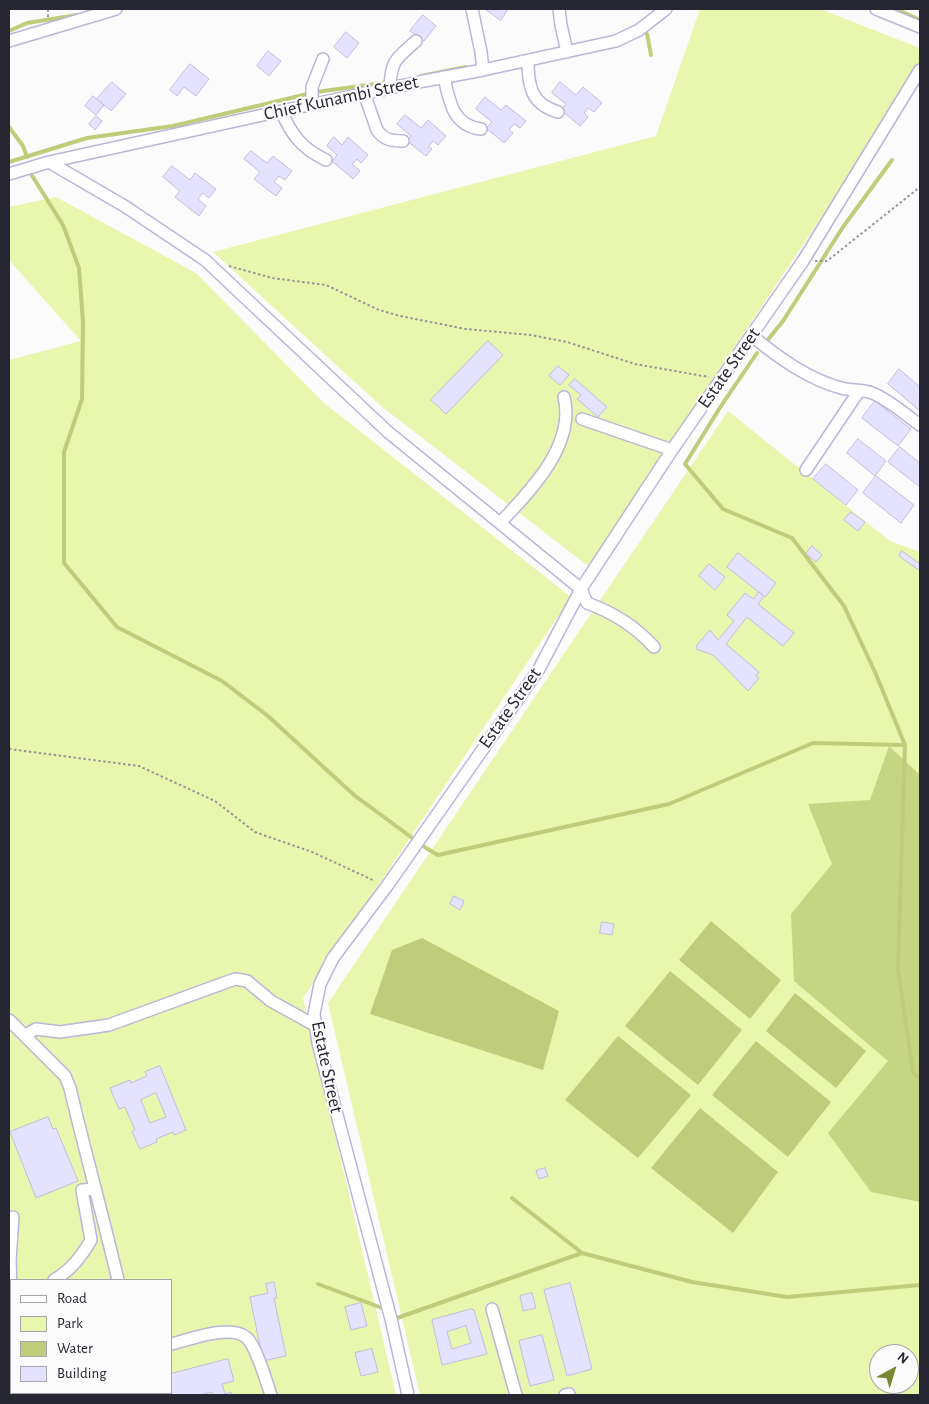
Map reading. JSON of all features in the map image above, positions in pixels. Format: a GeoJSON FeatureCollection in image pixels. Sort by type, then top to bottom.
{"type":"FeatureCollection","features":[{"type":"Feature","properties":{"kind":"street"},"geometry":{"type":"LineString","coordinates":[[9,42],[116,9]]}},
{"type":"Feature","properties":{"kind":"street"},"geometry":{"type":"LineString","coordinates":[[472,9],[483,70]]}},
{"type":"Feature","properties":{"kind":"street"},"geometry":{"type":"LineString","coordinates":[[559,9],[567,52]]}},
{"type":"Feature","properties":{"kind":"street","name":"Chief Kunambi Street"},"geometry":{"type":"LineString","coordinates":[[9,174],[50,162],[312,104],[616,41],[639,30],[666,9]]}},
{"type":"Feature","properties":{"kind":"street"},"geometry":{"type":"LineString","coordinates":[[876,9],[920,27]]}},
{"type":"Feature","properties":{"kind":"street"},"geometry":{"type":"LineString","coordinates":[[390,88],[394,62],[416,41]]}},
{"type":"Feature","properties":{"kind":"street"},"geometry":{"type":"LineString","coordinates":[[312,104],[312,87],[323,59]]}},
{"type":"Feature","properties":{"kind":"street"},"geometry":{"type":"LineString","coordinates":[[528,60],[528,76],[533,94],[543,106],[558,112]]}},
{"type":"Feature","properties":{"kind":"street","name":"Estate Street"},"geometry":{"type":"LineString","coordinates":[[408,1395],[391,1319],[318,1043],[314,1014],[320,984],[334,958],[387,886],[539,669],[581,589],[672,450],[803,261],[920,70]]}},
{"type":"Feature","properties":{"kind":"street"},"geometry":{"type":"LineString","coordinates":[[444,77],[448,96],[455,114],[470,128],[481,129]]}},
{"type":"Feature","properties":{"kind":"street"},"geometry":{"type":"LineString","coordinates":[[364,93],[381,135],[387,139],[403,141]]}},
{"type":"Feature","properties":{"kind":"street"},"geometry":{"type":"LineString","coordinates":[[281,111],[289,128],[300,143],[310,152],[326,160]]}},
{"type":"Feature","properties":{"kind":"street"},"geometry":{"type":"LineString","coordinates":[[50,162],[126,207],[205,260],[388,432],[581,589],[587,603],[604,609],[632,627],[641,633],[654,647]]}},
{"type":"Feature","properties":{"kind":"street"},"geometry":{"type":"LineString","coordinates":[[752,336],[780,358],[807,375],[844,389],[874,393],[920,425]]}},
{"type":"Feature","properties":{"kind":"street"},"geometry":{"type":"LineString","coordinates":[[806,470],[859,391]]}},
{"type":"Feature","properties":{"kind":"street"},"geometry":{"type":"LineString","coordinates":[[500,523],[529,491],[546,469],[555,453],[563,434],[567,409],[564,397]]}},
{"type":"Feature","properties":{"kind":"street"},"geometry":{"type":"LineString","coordinates":[[582,420],[672,450]]}},
{"type":"Feature","properties":{"kind":"street"},"geometry":{"type":"LineString","coordinates":[[25,1035],[36,1029],[60,1032],[109,1025],[235,979],[247,981],[271,1000],[316,1026]]}},
{"type":"Feature","properties":{"kind":"street"},"geometry":{"type":"LineString","coordinates":[[9,1020],[65,1076],[70,1088],[94,1189],[103,1214],[118,1279]]}},
{"type":"Feature","properties":{"kind":"street"},"geometry":{"type":"LineString","coordinates":[[56,1279],[64,1274],[80,1258],[91,1240],[82,1190],[94,1189]]}},
{"type":"Feature","properties":{"kind":"street"},"geometry":{"type":"LineString","coordinates":[[11,1279],[13,1217]]}},
{"type":"Feature","properties":{"kind":"street"},"geometry":{"type":"LineString","coordinates":[[492,1309],[516,1395]]}},
{"type":"Feature","properties":{"kind":"street"},"geometry":{"type":"LineString","coordinates":[[172,1344],[222,1332],[236,1332],[247,1338],[256,1354],[271,1395]]}},
{"type":"Feature","properties":{"kind":"path"},"geometry":{"type":"LineString","coordinates":[[803,261],[827,261],[920,186]]}},
{"type":"Feature","properties":{"kind":"path"},"geometry":{"type":"LineString","coordinates":[[224,265],[272,278],[326,285],[379,310],[400,316],[466,330],[531,335],[567,342],[635,364],[721,380]]}},
{"type":"Feature","properties":{"kind":"path"},"geometry":{"type":"LineString","coordinates":[[9,748],[139,766],[215,801],[254,832],[312,852],[387,886]]}},
{"type":"Feature","properties":{"kind":"green space"},"geometry":{"type":"Polygon","coordinates":[[[700,9],[820,9],[920,48],[920,70],[588,566],[381,406],[213,252],[656,136],[700,9]]]}},
{"type":"Feature","properties":{"kind":"green space"},"geometry":{"type":"Polygon","coordinates":[[[56,197],[196,273],[324,403],[571,597],[303,998],[396,1395],[9,1395],[9,360],[81,341],[9,260],[9,207],[56,197]]]}},
{"type":"Feature","properties":{"kind":"green space"},"geometry":{"type":"Polygon","coordinates":[[[728,411],[890,541],[920,552],[920,1395],[420,1395],[328,1003],[728,411]]]}},
{"type":"Feature","properties":{"kind":"shaded area"},"geometry":{"type":"Polygon","coordinates":[[[889,746],[920,775],[920,1202],[871,1192],[828,1133],[888,1061],[794,981],[791,914],[832,864],[808,804],[870,800],[889,746]]]}},
{"type":"Feature","properties":{"kind":"water"},"geometry":{"type":"Polygon","coordinates":[[[711,921],[781,980],[750,1019],[679,960],[711,921]]]}},
{"type":"Feature","properties":{"kind":"water"},"geometry":{"type":"Polygon","coordinates":[[[422,938],[559,1011],[543,1070],[370,1014],[392,950],[422,938]]]}},
{"type":"Feature","properties":{"kind":"water"},"geometry":{"type":"Polygon","coordinates":[[[670,971],[742,1030],[698,1085],[625,1026],[670,971]]]}},
{"type":"Feature","properties":{"kind":"water"},"geometry":{"type":"Polygon","coordinates":[[[795,993],[866,1051],[836,1088],[766,1031],[795,993]]]}},
{"type":"Feature","properties":{"kind":"water"},"geometry":{"type":"Polygon","coordinates":[[[618,1036],[691,1095],[638,1158],[565,1100],[618,1036]]]}},
{"type":"Feature","properties":{"kind":"water"},"geometry":{"type":"Polygon","coordinates":[[[756,1041],[831,1102],[788,1157],[712,1095],[756,1041]]]}},
{"type":"Feature","properties":{"kind":"water"},"geometry":{"type":"Polygon","coordinates":[[[700,1108],[778,1172],[733,1233],[651,1168],[700,1108]]]}},
{"type":"Feature","properties":{"kind":"building"},"geometry":{"type":"Polygon","coordinates":[[[485,9],[508,9],[501,20],[485,9]]]}},
{"type":"Feature","properties":{"kind":"building"},"geometry":{"type":"Polygon","coordinates":[[[423,15],[436,26],[424,41],[410,31],[423,15]]]}},
{"type":"Feature","properties":{"kind":"building"},"geometry":{"type":"Polygon","coordinates":[[[346,32],[359,43],[347,58],[334,47],[346,32]]]}},
{"type":"Feature","properties":{"kind":"building"},"geometry":{"type":"Polygon","coordinates":[[[268,51],[281,61],[269,76],[257,66],[268,51]]]}},
{"type":"Feature","properties":{"kind":"building"},"geometry":{"type":"Polygon","coordinates":[[[190,64],[209,79],[196,96],[184,87],[177,96],[170,90],[190,64]]]}},
{"type":"Feature","properties":{"kind":"building"},"geometry":{"type":"Polygon","coordinates":[[[112,82],[126,94],[111,111],[97,99],[112,82]]]}},
{"type":"Feature","properties":{"kind":"building"},"geometry":{"type":"Polygon","coordinates":[[[560,82],[576,95],[583,87],[602,103],[594,112],[588,108],[584,113],[588,117],[580,126],[561,110],[566,104],[552,93],[560,82]]]}},
{"type":"Feature","properties":{"kind":"building"},"geometry":{"type":"Polygon","coordinates":[[[93,96],[104,105],[96,115],[85,106],[93,96]]]}},
{"type":"Feature","properties":{"kind":"building"},"geometry":{"type":"Polygon","coordinates":[[[485,97],[501,110],[506,105],[526,121],[520,128],[514,124],[509,130],[513,133],[504,143],[486,128],[492,122],[476,109],[485,97]]]}},
{"type":"Feature","properties":{"kind":"building"},"geometry":{"type":"Polygon","coordinates":[[[405,115],[421,128],[428,120],[446,136],[438,145],[433,141],[428,147],[432,149],[426,156],[407,141],[411,136],[397,124],[405,115]]]}},
{"type":"Feature","properties":{"kind":"building"},"geometry":{"type":"Polygon","coordinates":[[[96,116],[102,121],[95,130],[89,124],[96,116]]]}},
{"type":"Feature","properties":{"kind":"building"},"geometry":{"type":"Polygon","coordinates":[[[334,137],[342,145],[348,137],[368,155],[361,163],[357,159],[352,164],[360,171],[353,179],[332,161],[337,155],[327,146],[334,137]]]}},
{"type":"Feature","properties":{"kind":"building"},"geometry":{"type":"Polygon","coordinates":[[[251,151],[267,163],[273,156],[292,171],[285,180],[279,176],[274,182],[282,188],[276,196],[254,179],[260,172],[244,159],[251,151]]]}},
{"type":"Feature","properties":{"kind":"building"},"geometry":{"type":"Polygon","coordinates":[[[172,166],[190,180],[195,173],[216,189],[209,198],[203,193],[198,199],[206,206],[199,216],[175,197],[180,191],[163,177],[172,166]]]}},
{"type":"Feature","properties":{"kind":"building"},"geometry":{"type":"Polygon","coordinates":[[[488,341],[503,355],[446,414],[431,400],[488,341]]]}},
{"type":"Feature","properties":{"kind":"building"},"geometry":{"type":"Polygon","coordinates":[[[558,366],[569,375],[560,385],[549,376],[558,366]]]}},
{"type":"Feature","properties":{"kind":"building"},"geometry":{"type":"Polygon","coordinates":[[[899,369],[920,387],[920,411],[888,384],[899,369]]]}},
{"type":"Feature","properties":{"kind":"building"},"geometry":{"type":"Polygon","coordinates":[[[575,379],[607,407],[598,417],[577,399],[581,395],[569,385],[575,379]]]}},
{"type":"Feature","properties":{"kind":"building"},"geometry":{"type":"Polygon","coordinates":[[[875,401],[911,429],[898,446],[862,418],[875,401]]]}},
{"type":"Feature","properties":{"kind":"building"},"geometry":{"type":"Polygon","coordinates":[[[858,439],[886,461],[875,476],[847,453],[858,439]]]}},
{"type":"Feature","properties":{"kind":"building"},"geometry":{"type":"Polygon","coordinates":[[[900,447],[920,463],[920,487],[888,462],[900,447]]]}},
{"type":"Feature","properties":{"kind":"building"},"geometry":{"type":"Polygon","coordinates":[[[826,464],[858,490],[846,505],[813,479],[826,464]]]}},
{"type":"Feature","properties":{"kind":"building"},"geometry":{"type":"Polygon","coordinates":[[[876,476],[914,505],[901,523],[863,493],[876,476]]]}},
{"type":"Feature","properties":{"kind":"building"},"geometry":{"type":"Polygon","coordinates":[[[851,512],[865,522],[858,531],[844,520],[851,512]]]}},
{"type":"Feature","properties":{"kind":"building"},"geometry":{"type":"Polygon","coordinates":[[[812,546],[822,555],[816,562],[806,554],[812,546]]]}},
{"type":"Feature","properties":{"kind":"building"},"geometry":{"type":"Polygon","coordinates":[[[902,551],[920,564],[920,571],[899,556],[902,551]]]}},
{"type":"Feature","properties":{"kind":"building"},"geometry":{"type":"Polygon","coordinates":[[[738,553],[776,583],[765,597],[727,567],[738,553]]]}},
{"type":"Feature","properties":{"kind":"building"},"geometry":{"type":"Polygon","coordinates":[[[709,564],[725,577],[715,590],[699,576],[709,564]]]}},
{"type":"Feature","properties":{"kind":"building"},"geometry":{"type":"Polygon","coordinates":[[[759,592],[764,596],[758,604],[794,633],[783,646],[747,617],[726,644],[759,672],[756,676],[759,678],[748,691],[713,655],[696,649],[697,645],[710,630],[718,640],[734,621],[727,615],[745,593],[753,599],[759,592]]]}},
{"type":"Feature","properties":{"kind":"building"},"geometry":{"type":"Polygon","coordinates":[[[454,896],[464,901],[460,910],[450,904],[454,896]]]}},
{"type":"Feature","properties":{"kind":"building"},"geometry":{"type":"Polygon","coordinates":[[[602,922],[614,924],[612,935],[600,933],[602,922]]]}},
{"type":"Feature","properties":{"kind":"building"},"geometry":{"type":"Polygon","coordinates":[[[160,1066],[186,1130],[174,1135],[173,1132],[156,1139],[157,1142],[140,1149],[132,1132],[135,1130],[125,1107],[119,1109],[110,1088],[130,1080],[131,1083],[147,1076],[145,1072],[160,1066]],[[156,1093],[141,1100],[150,1123],[166,1117],[156,1093]]]}},
{"type":"Feature","properties":{"kind":"building"},"geometry":{"type":"Polygon","coordinates":[[[48,1117],[53,1129],[56,1128],[78,1181],[36,1198],[10,1132],[48,1117]]]}},
{"type":"Feature","properties":{"kind":"building"},"geometry":{"type":"Polygon","coordinates":[[[545,1168],[548,1176],[539,1179],[536,1171],[545,1168]]]}},
{"type":"Feature","properties":{"kind":"building"},"geometry":{"type":"Polygon","coordinates":[[[274,1282],[277,1298],[274,1298],[286,1356],[263,1361],[250,1297],[268,1293],[266,1284],[274,1282]]]}},
{"type":"Feature","properties":{"kind":"building"},"geometry":{"type":"Polygon","coordinates":[[[570,1283],[592,1369],[567,1376],[544,1290],[570,1283]]]}},
{"type":"Feature","properties":{"kind":"building"},"geometry":{"type":"Polygon","coordinates":[[[532,1293],[536,1308],[523,1311],[520,1296],[532,1293]]]}},
{"type":"Feature","properties":{"kind":"building"},"geometry":{"type":"Polygon","coordinates":[[[361,1303],[367,1326],[351,1330],[345,1307],[361,1303]]]}},
{"type":"Feature","properties":{"kind":"building"},"geometry":{"type":"Polygon","coordinates":[[[471,1309],[474,1310],[487,1354],[442,1365],[432,1320],[471,1309]],[[466,1326],[447,1332],[452,1349],[471,1343],[466,1326]]]}},
{"type":"Feature","properties":{"kind":"building"},"geometry":{"type":"Polygon","coordinates":[[[542,1335],[554,1380],[530,1386],[519,1341],[542,1335]]]}},
{"type":"Feature","properties":{"kind":"building"},"geometry":{"type":"Polygon","coordinates":[[[372,1349],[378,1372],[361,1376],[355,1353],[372,1349]]]}},
{"type":"Feature","properties":{"kind":"building"},"geometry":{"type":"Polygon","coordinates":[[[228,1359],[234,1381],[222,1384],[225,1394],[231,1392],[232,1395],[213,1395],[212,1392],[200,1395],[152,1395],[172,1394],[172,1374],[228,1359]]]}},
{"type":"Feature","properties":{"kind":"waterway"},"geometry":{"type":"LineString","coordinates":[[896,9],[920,20]]}},
{"type":"Feature","properties":{"kind":"waterway"},"geometry":{"type":"LineString","coordinates":[[9,31],[27,23],[77,15]]}},
{"type":"Feature","properties":{"kind":"waterway"},"geometry":{"type":"LineString","coordinates":[[647,34],[651,55]]}},
{"type":"Feature","properties":{"kind":"waterway"},"geometry":{"type":"LineString","coordinates":[[421,76],[466,67]]}},
{"type":"Feature","properties":{"kind":"waterway"},"geometry":{"type":"LineString","coordinates":[[9,162],[87,138],[173,126],[316,92],[398,81]]}},
{"type":"Feature","properties":{"kind":"waterway"},"geometry":{"type":"LineString","coordinates":[[9,127],[23,146],[27,157]]}},
{"type":"Feature","properties":{"kind":"waterway"},"geometry":{"type":"LineString","coordinates":[[766,342],[783,321],[843,227],[892,160]]}},
{"type":"Feature","properties":{"kind":"waterway"},"geometry":{"type":"LineString","coordinates":[[31,174],[63,225],[79,268],[83,322],[82,399],[64,452],[64,563],[117,627],[222,681],[268,716],[354,795],[426,848],[438,855],[669,804],[813,743],[905,745]]}},
{"type":"Feature","properties":{"kind":"waterway"},"geometry":{"type":"LineString","coordinates":[[757,353],[685,464],[723,509],[792,538],[844,606],[875,672],[905,745],[898,969],[913,1072],[920,1079]]}},
{"type":"Feature","properties":{"kind":"waterway"},"geometry":{"type":"LineString","coordinates":[[512,1198],[582,1253],[692,1282],[787,1297],[920,1285]]}},
{"type":"Feature","properties":{"kind":"waterway"},"geometry":{"type":"LineString","coordinates":[[397,1318],[582,1253]]}},
{"type":"Feature","properties":{"kind":"waterway"},"geometry":{"type":"LineString","coordinates":[[318,1284],[382,1308]]}}]}
